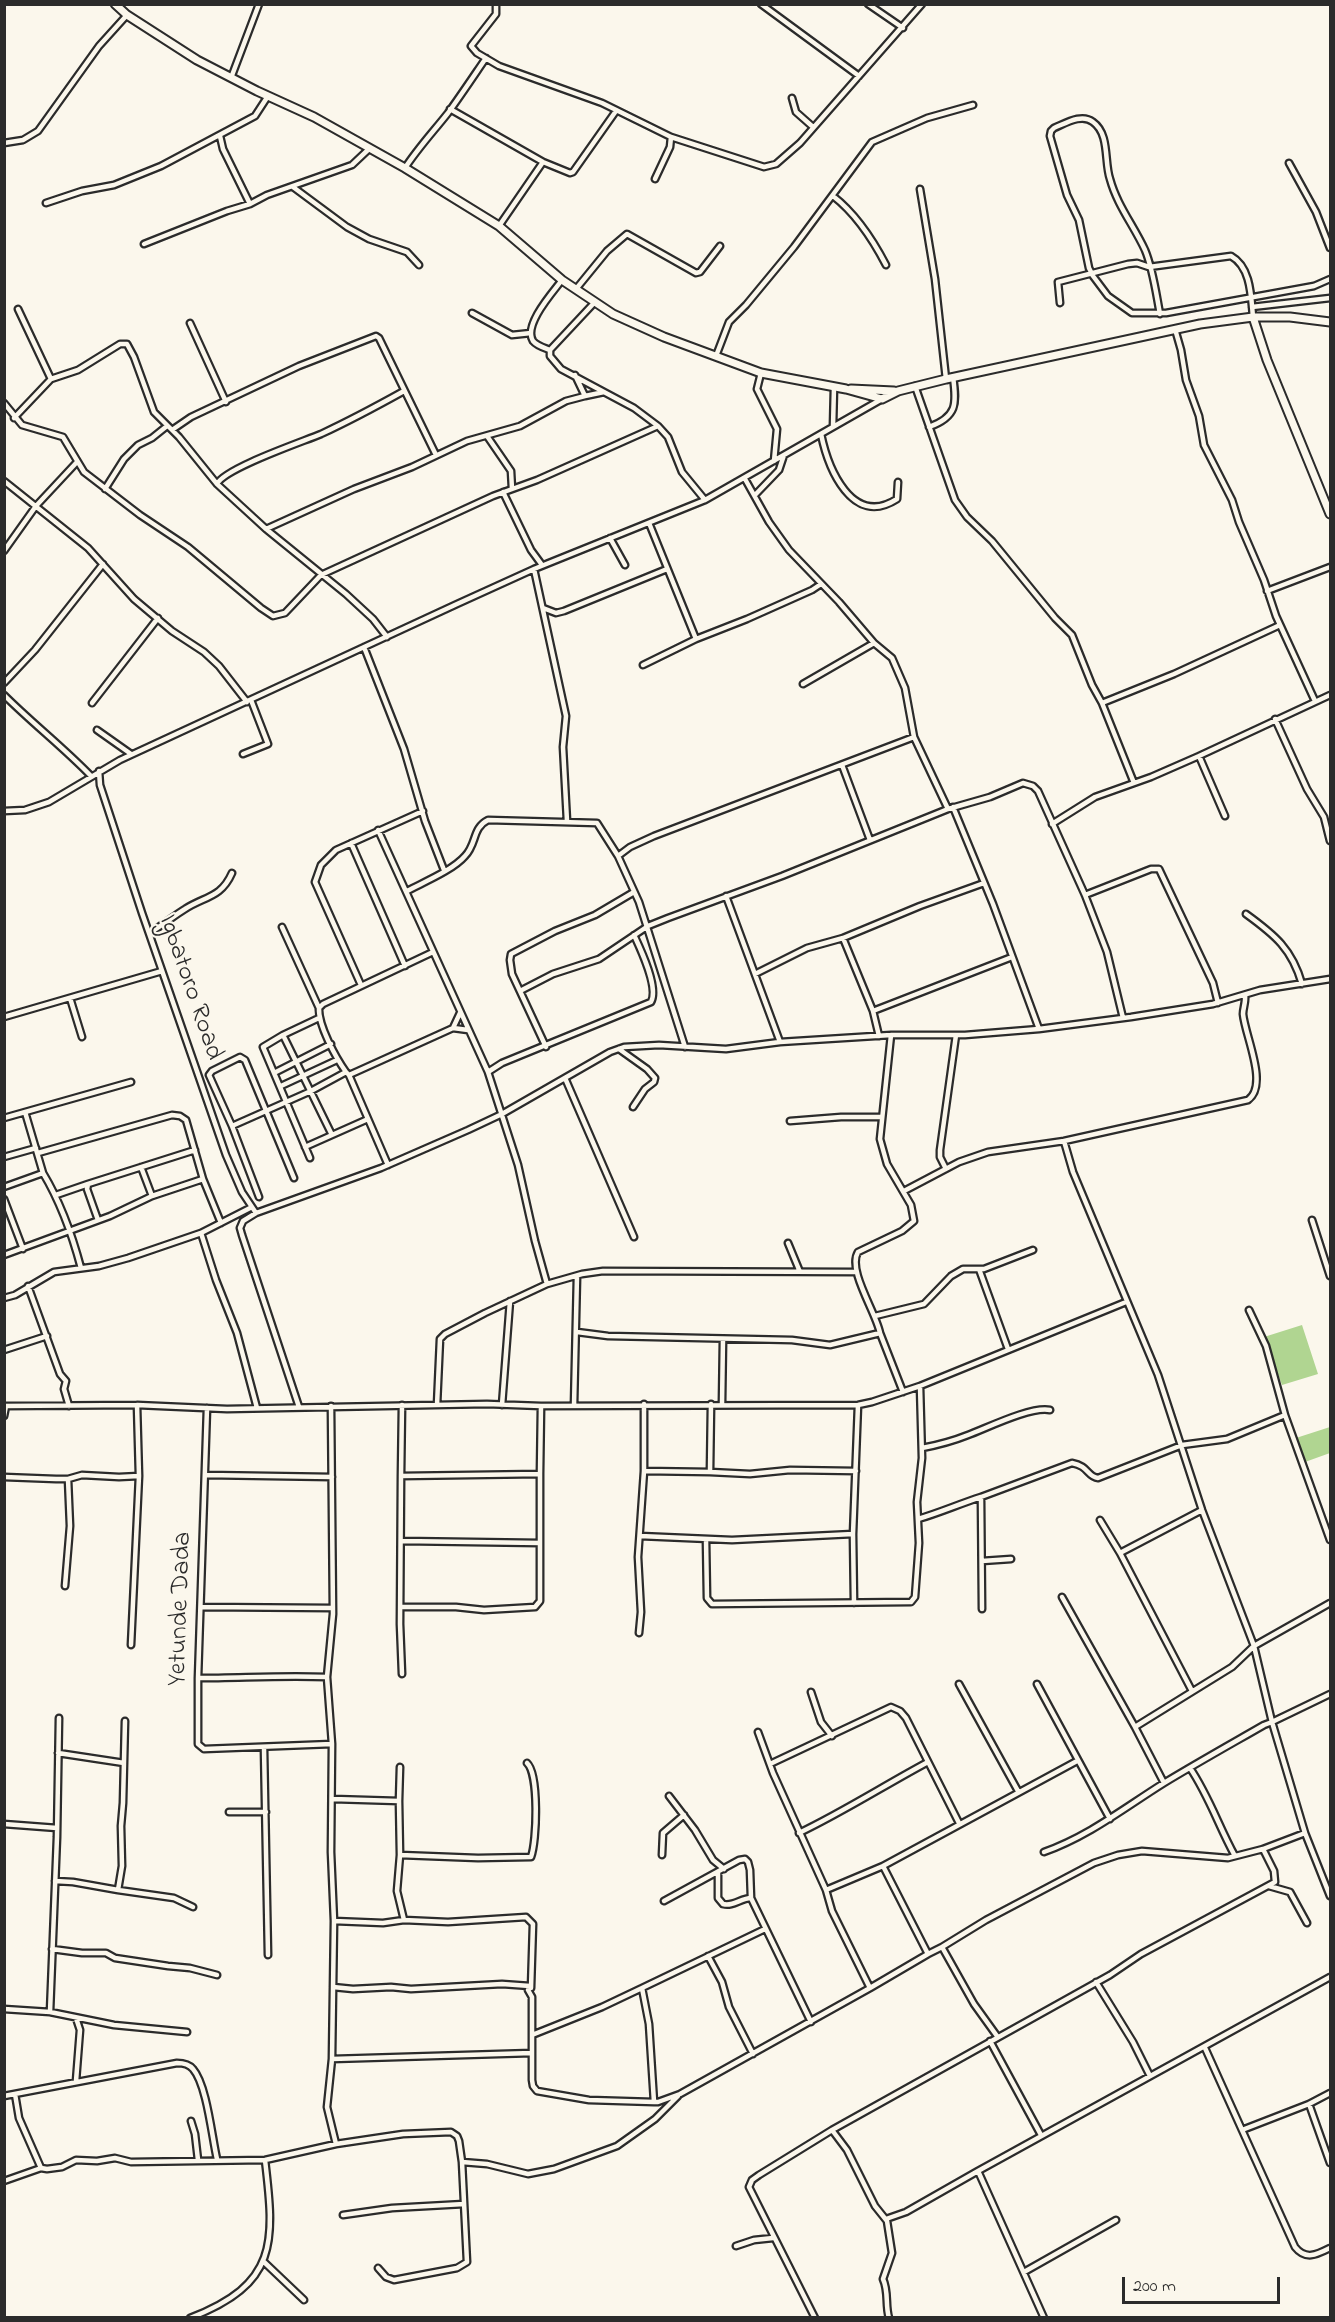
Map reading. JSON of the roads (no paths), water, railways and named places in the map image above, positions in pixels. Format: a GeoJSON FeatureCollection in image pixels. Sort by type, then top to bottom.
{"type":"FeatureCollection","features":[{"type":"Feature","properties":{"kind":"street"},"geometry":{"type":"LineString","coordinates":[[115,4],[127,15],[197,60],[314,117],[405,168],[499,226],[562,280],[594,303],[639,326],[760,373],[846,389],[882,399]]}},
{"type":"Feature","properties":{"kind":"street"},"geometry":{"type":"LineString","coordinates":[[231,78],[259,4]]}},
{"type":"Feature","properties":{"kind":"street"},"geometry":{"type":"LineString","coordinates":[[496,4],[496,14],[471,46],[499,66],[602,103],[671,137],[744,161],[771,166],[800,143],[922,4]]}},
{"type":"Feature","properties":{"kind":"street"},"geometry":{"type":"LineString","coordinates":[[761,4],[859,76]]}},
{"type":"Feature","properties":{"kind":"street"},"geometry":{"type":"LineString","coordinates":[[868,4],[903,28]]}},
{"type":"Feature","properties":{"kind":"street"},"geometry":{"type":"LineString","coordinates":[[4,143],[23,140],[38,131],[99,46],[127,15]]}},
{"type":"Feature","properties":{"kind":"street"},"geometry":{"type":"LineString","coordinates":[[405,168],[422,142],[431,135],[450,110],[486,58]]}},
{"type":"Feature","properties":{"kind":"street"},"geometry":{"type":"LineString","coordinates":[[46,203],[82,191],[128,180],[161,166],[255,116],[268,96]]}},
{"type":"Feature","properties":{"kind":"street"},"geometry":{"type":"LineString","coordinates":[[792,98],[796,112],[813,127]]}},
{"type":"Feature","properties":{"kind":"street"},"geometry":{"type":"LineString","coordinates":[[716,356],[729,322],[756,294],[872,142],[927,118],[973,105]]}},
{"type":"Feature","properties":{"kind":"street"},"geometry":{"type":"LineString","coordinates":[[450,110],[565,172],[573,172],[615,111]]}},
{"type":"Feature","properties":{"kind":"street"},"geometry":{"type":"LineString","coordinates":[[1160,314],[1146,251],[1121,207],[1109,178],[1103,138],[1093,122],[1081,118],[1054,128],[1050,135],[1067,195],[1079,220],[1091,273],[1119,306],[1132,313],[1160,314],[1314,286],[1330,279]]}},
{"type":"Feature","properties":{"kind":"street"},"geometry":{"type":"LineString","coordinates":[[220,136],[223,149],[250,204]]}},
{"type":"Feature","properties":{"kind":"street"},"geometry":{"type":"LineString","coordinates":[[655,178],[670,147],[671,137]]}},
{"type":"Feature","properties":{"kind":"street"},"geometry":{"type":"LineString","coordinates":[[144,244],[250,204],[267,195],[352,165],[370,148]]}},
{"type":"Feature","properties":{"kind":"street"},"geometry":{"type":"LineString","coordinates":[[499,226],[543,162]]}},
{"type":"Feature","properties":{"kind":"street"},"geometry":{"type":"LineString","coordinates":[[1289,163],[1316,212],[1330,248]]}},
{"type":"Feature","properties":{"kind":"street"},"geometry":{"type":"LineString","coordinates":[[292,187],[369,239],[407,252],[419,265]]}},
{"type":"Feature","properties":{"kind":"street"},"geometry":{"type":"LineString","coordinates":[[920,189],[949,378],[956,397],[949,418],[929,427]]}},
{"type":"Feature","properties":{"kind":"street"},"geometry":{"type":"LineString","coordinates":[[833,196],[845,205],[879,251],[886,265]]}},
{"type":"Feature","properties":{"kind":"street"},"geometry":{"type":"LineString","coordinates":[[576,289],[607,251],[627,234],[696,273],[700,272],[720,246]]}},
{"type":"Feature","properties":{"kind":"street"},"geometry":{"type":"LineString","coordinates":[[1060,303],[1058,282],[1091,273],[1137,263],[1149,267],[1231,256],[1237,260],[1248,278],[1253,316],[1271,371],[1330,513]]}},
{"type":"Feature","properties":{"kind":"street"},"geometry":{"type":"LineString","coordinates":[[550,350],[533,340],[531,333],[536,315],[562,280]]}},
{"type":"Feature","properties":{"kind":"street"},"geometry":{"type":"LineString","coordinates":[[1252,307],[1330,298]]}},
{"type":"Feature","properties":{"kind":"street"},"geometry":{"type":"LineString","coordinates":[[594,303],[550,350],[550,356],[561,369],[634,408],[658,426],[668,437],[682,472],[705,501]]}},
{"type":"Feature","properties":{"kind":"street"},"geometry":{"type":"LineString","coordinates":[[18,309],[51,379]]}},
{"type":"Feature","properties":{"kind":"street"},"geometry":{"type":"LineString","coordinates":[[472,313],[512,335],[531,333]]}},
{"type":"Feature","properties":{"kind":"street"},"geometry":{"type":"LineString","coordinates":[[4,811],[25,810],[49,802],[131,754],[534,568],[705,501],[898,391],[1175,329],[1253,316],[1290,317],[1330,322]]}},
{"type":"Feature","properties":{"kind":"street"},"geometry":{"type":"LineString","coordinates":[[190,322],[226,402]]}},
{"type":"Feature","properties":{"kind":"street"},"geometry":{"type":"LineString","coordinates":[[1175,329],[1186,380],[1199,416],[1204,445],[1232,500],[1280,625],[1315,701]]}},
{"type":"Feature","properties":{"kind":"street"},"geometry":{"type":"LineString","coordinates":[[172,430],[191,417],[299,366],[376,336],[436,455]]}},
{"type":"Feature","properties":{"kind":"street"},"geometry":{"type":"LineString","coordinates":[[14,418],[51,379],[70,373],[120,344],[127,344],[154,412],[217,484],[373,620],[387,637]]}},
{"type":"Feature","properties":{"kind":"street"},"geometry":{"type":"LineString","coordinates":[[760,373],[757,389],[777,429],[774,461]]}},
{"type":"Feature","properties":{"kind":"street"},"geometry":{"type":"LineString","coordinates":[[575,375],[585,396]]}},
{"type":"Feature","properties":{"kind":"street"},"geometry":{"type":"LineString","coordinates":[[915,386],[955,500],[967,517],[992,541],[1055,618],[1068,629],[1102,703],[1134,783]]}},
{"type":"Feature","properties":{"kind":"street"},"geometry":{"type":"LineString","coordinates":[[833,427],[834,387]]}},
{"type":"Feature","properties":{"kind":"street"},"geometry":{"type":"LineString","coordinates":[[846,389],[898,391]]}},
{"type":"Feature","properties":{"kind":"street"},"geometry":{"type":"LineString","coordinates":[[217,484],[225,476],[290,445],[318,435],[404,391]]}},
{"type":"Feature","properties":{"kind":"street"},"geometry":{"type":"LineString","coordinates":[[266,529],[467,441],[529,422],[566,401],[604,392]]}},
{"type":"Feature","properties":{"kind":"street"},"geometry":{"type":"LineString","coordinates":[[4,403],[22,425],[63,437],[84,472],[188,547],[273,616],[285,613],[321,575],[503,492],[537,480],[658,426]]}},
{"type":"Feature","properties":{"kind":"street"},"geometry":{"type":"LineString","coordinates":[[105,489],[124,459],[138,445],[167,426]]}},
{"type":"Feature","properties":{"kind":"street"},"geometry":{"type":"LineString","coordinates":[[821,434],[824,448],[840,483],[848,496],[858,503],[867,506],[890,503],[897,499],[898,482]]}},
{"type":"Feature","properties":{"kind":"street"},"geometry":{"type":"LineString","coordinates":[[487,436],[511,471],[512,489]]}},
{"type":"Feature","properties":{"kind":"street"},"geometry":{"type":"LineString","coordinates":[[755,495],[779,470],[784,455]]}},
{"type":"Feature","properties":{"kind":"street"},"geometry":{"type":"LineString","coordinates":[[4,551],[36,506],[77,462]]}},
{"type":"Feature","properties":{"kind":"street"},"geometry":{"type":"LineString","coordinates":[[745,478],[781,540],[874,643],[892,658],[900,673],[914,736],[984,883],[1039,1029]]}},
{"type":"Feature","properties":{"kind":"street"},"geometry":{"type":"LineString","coordinates":[[4,481],[67,529],[103,564],[134,599],[219,666],[249,701],[268,744],[243,754]]}},
{"type":"Feature","properties":{"kind":"street"},"geometry":{"type":"LineString","coordinates":[[503,492],[531,550],[542,565]]}},
{"type":"Feature","properties":{"kind":"street"},"geometry":{"type":"LineString","coordinates":[[650,523],[696,639]]}},
{"type":"Feature","properties":{"kind":"street"},"geometry":{"type":"LineString","coordinates":[[610,538],[625,566]]}},
{"type":"Feature","properties":{"kind":"street"},"geometry":{"type":"LineString","coordinates":[[4,683],[34,650],[103,564]]}},
{"type":"Feature","properties":{"kind":"street"},"geometry":{"type":"LineString","coordinates":[[1267,591],[1330,567]]}},
{"type":"Feature","properties":{"kind":"street"},"geometry":{"type":"LineString","coordinates":[[534,568],[566,716],[563,747],[567,821]]}},
{"type":"Feature","properties":{"kind":"street"},"geometry":{"type":"LineString","coordinates":[[543,608],[556,612],[564,611],[667,569]]}},
{"type":"Feature","properties":{"kind":"street"},"geometry":{"type":"LineString","coordinates":[[643,665],[821,584]]}},
{"type":"Feature","properties":{"kind":"street"},"geometry":{"type":"LineString","coordinates":[[92,703],[158,618]]}},
{"type":"Feature","properties":{"kind":"street"},"geometry":{"type":"LineString","coordinates":[[1102,703],[1174,674],[1280,625]]}},
{"type":"Feature","properties":{"kind":"street"},"geometry":{"type":"LineString","coordinates":[[803,684],[874,643]]}},
{"type":"Feature","properties":{"kind":"street"},"geometry":{"type":"LineString","coordinates":[[364,647],[404,749],[444,870]]}},
{"type":"Feature","properties":{"kind":"street"},"geometry":{"type":"LineString","coordinates":[[4,695],[23,714],[66,749],[91,776]]}},
{"type":"Feature","properties":{"kind":"street"},"geometry":{"type":"LineString","coordinates":[[1052,824],[1095,797],[1199,756],[1330,695]]}},
{"type":"Feature","properties":{"kind":"street"},"geometry":{"type":"LineString","coordinates":[[1275,719],[1307,789],[1324,817],[1330,841]]}},
{"type":"Feature","properties":{"kind":"street"},"geometry":{"type":"LineString","coordinates":[[97,730],[131,754]]}},
{"type":"Feature","properties":{"kind":"street"},"geometry":{"type":"LineString","coordinates":[[618,856],[630,847],[654,836],[914,736]]}},
{"type":"Feature","properties":{"kind":"street"},"geometry":{"type":"LineString","coordinates":[[1199,756],[1225,816]]}},
{"type":"Feature","properties":{"kind":"street"},"geometry":{"type":"LineString","coordinates":[[842,765],[870,840]]}},
{"type":"Feature","properties":{"kind":"street","name":"Igbatoro Road"},"geometry":{"type":"LineString","coordinates":[[99,771],[100,785],[226,1155],[242,1192],[256,1213]]}},
{"type":"Feature","properties":{"kind":"street"},"geometry":{"type":"LineString","coordinates":[[520,991],[553,974],[599,959],[648,926],[950,808],[990,797],[1023,783],[1034,786],[1038,791],[1084,895],[1110,962],[1123,1018]]}},
{"type":"Feature","properties":{"kind":"street"},"geometry":{"type":"LineString","coordinates":[[361,985],[315,882],[325,859],[336,850],[423,811]]}},
{"type":"Feature","properties":{"kind":"street"},"geometry":{"type":"LineString","coordinates":[[407,891],[466,856],[473,844],[476,830],[488,820],[597,823],[618,856],[648,926],[672,1012],[685,1047]]}},
{"type":"Feature","properties":{"kind":"street"},"geometry":{"type":"LineString","coordinates":[[378,830],[488,1072],[518,1165],[534,1240],[548,1284]]}},
{"type":"Feature","properties":{"kind":"street"},"geometry":{"type":"LineString","coordinates":[[351,843],[405,966]]}},
{"type":"Feature","properties":{"kind":"street"},"geometry":{"type":"LineString","coordinates":[[1084,895],[1151,869],[1159,869],[1213,983],[1218,1003]]}},
{"type":"Feature","properties":{"kind":"street"},"geometry":{"type":"LineString","coordinates":[[149,933],[169,922],[183,910],[222,890],[232,873]]}},
{"type":"Feature","properties":{"kind":"street"},"geometry":{"type":"LineString","coordinates":[[755,974],[807,948],[843,938],[920,906],[984,883]]}},
{"type":"Feature","properties":{"kind":"street"},"geometry":{"type":"LineString","coordinates":[[546,1047],[512,974],[511,954],[595,915],[634,892]]}},
{"type":"Feature","properties":{"kind":"street"},"geometry":{"type":"LineString","coordinates":[[726,896],[780,1042]]}},
{"type":"Feature","properties":{"kind":"street"},"geometry":{"type":"LineString","coordinates":[[1246,914],[1271,932],[1280,942],[1292,958],[1302,984]]}},
{"type":"Feature","properties":{"kind":"street"},"geometry":{"type":"LineString","coordinates":[[282,927],[319,1008],[319,1018],[337,1060],[347,1073],[388,1165]]}},
{"type":"Feature","properties":{"kind":"street"},"geometry":{"type":"LineString","coordinates":[[488,1072],[502,1063],[546,1047],[653,1000],[648,970],[634,935]]}},
{"type":"Feature","properties":{"kind":"street"},"geometry":{"type":"LineString","coordinates":[[843,938],[873,1011],[879,1036]]}},
{"type":"Feature","properties":{"kind":"street"},"geometry":{"type":"LineString","coordinates":[[319,1008],[361,985],[433,952]]}},
{"type":"Feature","properties":{"kind":"street"},"geometry":{"type":"LineString","coordinates":[[873,1011],[1012,957]]}},
{"type":"Feature","properties":{"kind":"street"},"geometry":{"type":"LineString","coordinates":[[4,1017],[162,970]]}},
{"type":"Feature","properties":{"kind":"street"},"geometry":{"type":"LineString","coordinates":[[299,1407],[242,1235],[240,1228],[243,1221],[256,1213],[388,1165],[502,1114],[610,1052],[619,1049],[659,1046],[726,1049],[780,1042],[891,1035],[956,1035],[1039,1029],[1218,1003],[1260,990],[1330,980]]}},
{"type":"Feature","properties":{"kind":"street"},"geometry":{"type":"LineString","coordinates":[[904,1191],[946,1169],[988,1152],[1064,1141],[1251,1097],[1256,1090],[1257,1082],[1243,1015],[1245,995]]}},
{"type":"Feature","properties":{"kind":"street"},"geometry":{"type":"LineString","coordinates":[[69,998],[82,1037]]}},
{"type":"Feature","properties":{"kind":"street"},"geometry":{"type":"LineString","coordinates":[[453,1028],[460,1013]]}},
{"type":"Feature","properties":{"kind":"street"},"geometry":{"type":"LineString","coordinates":[[310,1158],[263,1047],[319,1018]]}},
{"type":"Feature","properties":{"kind":"street"},"geometry":{"type":"LineString","coordinates":[[232,1126],[347,1073],[453,1028],[468,1030]]}},
{"type":"Feature","properties":{"kind":"street"},"geometry":{"type":"LineString","coordinates":[[283,1035],[332,1135]]}},
{"type":"Feature","properties":{"kind":"street"},"geometry":{"type":"LineString","coordinates":[[891,1035],[880,1139],[883,1154],[911,1204],[914,1221],[902,1231],[858,1252],[855,1258],[856,1272],[903,1392]]}},
{"type":"Feature","properties":{"kind":"street"},"geometry":{"type":"LineString","coordinates":[[946,1169],[940,1157],[940,1150],[956,1035]]}},
{"type":"Feature","properties":{"kind":"street"},"geometry":{"type":"LineString","coordinates":[[274,1073],[331,1044]]}},
{"type":"Feature","properties":{"kind":"street"},"geometry":{"type":"LineString","coordinates":[[619,1049],[647,1069],[655,1078],[633,1107]]}},
{"type":"Feature","properties":{"kind":"street"},"geometry":{"type":"LineString","coordinates":[[259,1197],[232,1126],[209,1075],[212,1071],[240,1058],[245,1060],[294,1178]]}},
{"type":"Feature","properties":{"kind":"street"},"geometry":{"type":"LineString","coordinates":[[280,1086],[337,1060]]}},
{"type":"Feature","properties":{"kind":"street"},"geometry":{"type":"LineString","coordinates":[[565,1078],[634,1237]]}},
{"type":"Feature","properties":{"kind":"street"},"geometry":{"type":"LineString","coordinates":[[4,1118],[131,1082]]}},
{"type":"Feature","properties":{"kind":"street"},"geometry":{"type":"LineString","coordinates":[[25,1112],[44,1173],[71,1230],[81,1268]]}},
{"type":"Feature","properties":{"kind":"street"},"geometry":{"type":"LineString","coordinates":[[4,1157],[172,1115],[180,1116],[186,1120],[203,1179],[221,1223]]}},
{"type":"Feature","properties":{"kind":"street"},"geometry":{"type":"LineString","coordinates":[[790,1120],[841,1117],[882,1118]]}},
{"type":"Feature","properties":{"kind":"street"},"geometry":{"type":"LineString","coordinates":[[304,1147],[368,1119]]}},
{"type":"Feature","properties":{"kind":"street"},"geometry":{"type":"LineString","coordinates":[[1064,1141],[1073,1172],[1158,1375],[1202,1510],[1254,1646],[1272,1722],[1305,1833],[1330,1896]]}},
{"type":"Feature","properties":{"kind":"street"},"geometry":{"type":"LineString","coordinates":[[56,1195],[195,1150]]}},
{"type":"Feature","properties":{"kind":"street"},"geometry":{"type":"LineString","coordinates":[[141,1167],[152,1196]]}},
{"type":"Feature","properties":{"kind":"street"},"geometry":{"type":"LineString","coordinates":[[4,1187],[44,1173]]}},
{"type":"Feature","properties":{"kind":"street"},"geometry":{"type":"LineString","coordinates":[[4,1255],[98,1220],[152,1196],[203,1179]]}},
{"type":"Feature","properties":{"kind":"street"},"geometry":{"type":"LineString","coordinates":[[88,1184],[87,1189],[98,1220]]}},
{"type":"Feature","properties":{"kind":"street"},"geometry":{"type":"LineString","coordinates":[[4,1199],[23,1249]]}},
{"type":"Feature","properties":{"kind":"street"},"geometry":{"type":"LineString","coordinates":[[4,1298],[54,1272],[99,1266],[201,1233],[252,1207]]}},
{"type":"Feature","properties":{"kind":"street"},"geometry":{"type":"LineString","coordinates":[[1312,1220],[1330,1276]]}},
{"type":"Feature","properties":{"kind":"street"},"geometry":{"type":"LineString","coordinates":[[201,1233],[216,1280],[237,1333],[257,1408]]}},
{"type":"Feature","properties":{"kind":"street"},"geometry":{"type":"LineString","coordinates":[[788,1243],[800,1272]]}},
{"type":"Feature","properties":{"kind":"street"},"geometry":{"type":"LineString","coordinates":[[875,1316],[924,1304],[951,1276],[968,1268],[984,1269],[1033,1250]]}},
{"type":"Feature","properties":{"kind":"street"},"geometry":{"type":"LineString","coordinates":[[979,1269],[1008,1349]]}},
{"type":"Feature","properties":{"kind":"street"},"geometry":{"type":"LineString","coordinates":[[438,1405],[440,1339],[445,1334],[548,1284],[603,1271],[856,1272]]}},
{"type":"Feature","properties":{"kind":"street"},"geometry":{"type":"LineString","coordinates":[[574,1406],[577,1276]]}},
{"type":"Feature","properties":{"kind":"street"},"geometry":{"type":"LineString","coordinates":[[28,1286],[60,1374],[66,1381],[64,1389],[69,1406]]}},
{"type":"Feature","properties":{"kind":"street"},"geometry":{"type":"LineString","coordinates":[[502,1405],[510,1301]]}},
{"type":"Feature","properties":{"kind":"street"},"geometry":{"type":"LineString","coordinates":[[4,1416],[5,1406],[137,1405],[257,1408],[402,1405],[858,1405],[920,1386],[1126,1302]]}},
{"type":"Feature","properties":{"kind":"street"},"geometry":{"type":"LineString","coordinates":[[1249,1310],[1266,1346],[1285,1415],[1330,1540]]}},
{"type":"Feature","properties":{"kind":"street"},"geometry":{"type":"LineString","coordinates":[[577,1332],[608,1336],[792,1340],[830,1345],[880,1333]]}},
{"type":"Feature","properties":{"kind":"street"},"geometry":{"type":"LineString","coordinates":[[4,1350],[47,1336]]}},
{"type":"Feature","properties":{"kind":"street"},"geometry":{"type":"LineString","coordinates":[[722,1404],[723,1338]]}},
{"type":"Feature","properties":{"kind":"street"},"geometry":{"type":"LineString","coordinates":[[706,1539],[707,1599],[712,1604],[906,1603],[914,1599],[918,1554],[917,1502],[922,1448],[920,1386]]}},
{"type":"Feature","properties":{"kind":"street"},"geometry":{"type":"LineString","coordinates":[[639,1634],[641,1612],[638,1557],[644,1471],[644,1404]]}},
{"type":"Feature","properties":{"kind":"street"},"geometry":{"type":"LineString","coordinates":[[710,1472],[711,1404]]}},
{"type":"Feature","properties":{"kind":"street"},"geometry":{"type":"LineString","coordinates":[[131,1645],[139,1476],[137,1405]]}},
{"type":"Feature","properties":{"kind":"street"},"geometry":{"type":"LineString","coordinates":[[402,1405],[400,1577],[402,1674]]}},
{"type":"Feature","properties":{"kind":"street"},"geometry":{"type":"LineString","coordinates":[[854,1604],[853,1534],[858,1405]]}},
{"type":"Feature","properties":{"kind":"street"},"geometry":{"type":"LineString","coordinates":[[332,1406],[333,1608],[327,1677],[332,1744],[331,1852],[334,1921],[332,2059],[327,2107],[336,2144]]}},
{"type":"Feature","properties":{"kind":"street"},"geometry":{"type":"LineString","coordinates":[[402,1607],[456,1606],[484,1610],[535,1607],[540,1601],[541,1406]]}},
{"type":"Feature","properties":{"kind":"street","name":"Yetunde Dada"},"geometry":{"type":"LineString","coordinates":[[207,1408],[198,1744],[201,1748],[264,1748]]}},
{"type":"Feature","properties":{"kind":"street"},"geometry":{"type":"LineString","coordinates":[[922,1448],[951,1441],[1019,1415],[1050,1410]]}},
{"type":"Feature","properties":{"kind":"street"},"geometry":{"type":"LineString","coordinates":[[918,1519],[935,1515],[961,1503],[1072,1463],[1085,1467],[1091,1476],[1098,1478],[1182,1446],[1227,1439],[1285,1415]]}},
{"type":"Feature","properties":{"kind":"street"},"geometry":{"type":"LineString","coordinates":[[644,1471],[750,1474],[790,1470],[856,1472]]}},
{"type":"Feature","properties":{"kind":"street"},"geometry":{"type":"LineString","coordinates":[[401,1476],[540,1474]]}},
{"type":"Feature","properties":{"kind":"street"},"geometry":{"type":"LineString","coordinates":[[4,1477],[68,1479],[82,1475],[139,1476]]}},
{"type":"Feature","properties":{"kind":"street"},"geometry":{"type":"LineString","coordinates":[[206,1475],[332,1477]]}},
{"type":"Feature","properties":{"kind":"street"},"geometry":{"type":"LineString","coordinates":[[65,1586],[70,1526],[68,1479]]}},
{"type":"Feature","properties":{"kind":"street"},"geometry":{"type":"LineString","coordinates":[[981,1497],[982,1609]]}},
{"type":"Feature","properties":{"kind":"street"},"geometry":{"type":"LineString","coordinates":[[1120,1553],[1202,1510]]}},
{"type":"Feature","properties":{"kind":"street"},"geometry":{"type":"LineString","coordinates":[[1100,1520],[1120,1553],[1192,1690]]}},
{"type":"Feature","properties":{"kind":"street"},"geometry":{"type":"LineString","coordinates":[[640,1536],[732,1540],[853,1534]]}},
{"type":"Feature","properties":{"kind":"street"},"geometry":{"type":"LineString","coordinates":[[402,1541],[540,1543]]}},
{"type":"Feature","properties":{"kind":"street"},"geometry":{"type":"LineString","coordinates":[[982,1561],[1011,1559]]}},
{"type":"Feature","properties":{"kind":"street"},"geometry":{"type":"LineString","coordinates":[[1062,1598],[1164,1783]]}},
{"type":"Feature","properties":{"kind":"street"},"geometry":{"type":"LineString","coordinates":[[1135,1727],[1232,1667],[1254,1646],[1330,1603]]}},
{"type":"Feature","properties":{"kind":"street"},"geometry":{"type":"LineString","coordinates":[[201,1607],[333,1608]]}},
{"type":"Feature","properties":{"kind":"street"},"geometry":{"type":"LineString","coordinates":[[198,1678],[253,1679],[290,1675],[327,1677]]}},
{"type":"Feature","properties":{"kind":"street"},"geometry":{"type":"LineString","coordinates":[[959,1684],[1018,1791]]}},
{"type":"Feature","properties":{"kind":"street"},"geometry":{"type":"LineString","coordinates":[[1037,1684],[1110,1819]]}},
{"type":"Feature","properties":{"kind":"street"},"geometry":{"type":"LineString","coordinates":[[811,1692],[821,1722],[832,1736]]}},
{"type":"Feature","properties":{"kind":"street"},"geometry":{"type":"LineString","coordinates":[[1044,1852],[1067,1844],[1164,1783],[1264,1725],[1330,1694]]}},
{"type":"Feature","properties":{"kind":"street"},"geometry":{"type":"LineString","coordinates":[[770,1764],[891,1707],[900,1711],[906,1718],[959,1823]]}},
{"type":"Feature","properties":{"kind":"street"},"geometry":{"type":"LineString","coordinates":[[50,2012],[56,1881],[59,1718]]}},
{"type":"Feature","properties":{"kind":"street"},"geometry":{"type":"LineString","coordinates":[[118,1890],[122,1866],[120,1827],[125,1721]]}},
{"type":"Feature","properties":{"kind":"street"},"geometry":{"type":"LineString","coordinates":[[758,1732],[773,1773],[826,1890],[832,1911],[870,1988]]}},
{"type":"Feature","properties":{"kind":"street"},"geometry":{"type":"LineString","coordinates":[[268,1955],[264,1748],[290,1744],[332,1744]]}},
{"type":"Feature","properties":{"kind":"street"},"geometry":{"type":"LineString","coordinates":[[58,1753],[124,1763]]}},
{"type":"Feature","properties":{"kind":"street"},"geometry":{"type":"LineString","coordinates":[[826,1890],[883,1866],[1077,1761]]}},
{"type":"Feature","properties":{"kind":"street"},"geometry":{"type":"LineString","coordinates":[[799,1833],[831,1818],[858,1800],[928,1762]]}},
{"type":"Feature","properties":{"kind":"street"},"geometry":{"type":"LineString","coordinates":[[400,1855],[478,1858],[531,1857],[536,1823],[534,1787],[530,1766],[527,1763]]}},
{"type":"Feature","properties":{"kind":"street"},"geometry":{"type":"LineString","coordinates":[[400,1767],[400,1855],[397,1891],[404,1920]]}},
{"type":"Feature","properties":{"kind":"street"},"geometry":{"type":"LineString","coordinates":[[1190,1768],[1202,1785],[1235,1856]]}},
{"type":"Feature","properties":{"kind":"street"},"geometry":{"type":"LineString","coordinates":[[669,1796],[695,1830],[708,1854],[724,1869]]}},
{"type":"Feature","properties":{"kind":"street"},"geometry":{"type":"LineString","coordinates":[[333,1799],[399,1801]]}},
{"type":"Feature","properties":{"kind":"street"},"geometry":{"type":"LineString","coordinates":[[229,1812],[266,1812]]}},
{"type":"Feature","properties":{"kind":"street"},"geometry":{"type":"LineString","coordinates":[[662,1855],[663,1833],[684,1815]]}},
{"type":"Feature","properties":{"kind":"street"},"geometry":{"type":"LineString","coordinates":[[4,1824],[57,1828]]}},
{"type":"Feature","properties":{"kind":"street"},"geometry":{"type":"LineString","coordinates":[[334,1921],[448,1922],[526,1917],[532,1924],[532,2080],[537,2091],[589,2100],[654,2102],[680,2094],[811,2022],[986,1920],[1094,1863],[1118,1855],[1142,1851],[1221,1858],[1263,1850],[1305,1833]]}},
{"type":"Feature","properties":{"kind":"street"},"geometry":{"type":"LineString","coordinates":[[815,2318],[751,2193],[750,2184],[759,2175],[832,2130],[1096,1982],[1141,1954],[1269,1886],[1275,1882],[1276,1878],[1263,1850]]}},
{"type":"Feature","properties":{"kind":"street"},"geometry":{"type":"LineString","coordinates":[[664,1901],[739,1860],[745,1859],[748,1862],[751,1898],[811,2022]]}},
{"type":"Feature","properties":{"kind":"street"},"geometry":{"type":"LineString","coordinates":[[883,1866],[928,1954]]}},
{"type":"Feature","properties":{"kind":"street"},"geometry":{"type":"LineString","coordinates":[[718,1873],[718,1898],[723,1904],[729,1906],[740,1899],[751,1898]]}},
{"type":"Feature","properties":{"kind":"street"},"geometry":{"type":"LineString","coordinates":[[56,1881],[174,1898],[193,1907]]}},
{"type":"Feature","properties":{"kind":"street"},"geometry":{"type":"LineString","coordinates":[[1269,1886],[1290,1892],[1307,1923]]}},
{"type":"Feature","properties":{"kind":"street"},"geometry":{"type":"LineString","coordinates":[[532,2035],[602,2007],[765,1929]]}},
{"type":"Feature","properties":{"kind":"street"},"geometry":{"type":"LineString","coordinates":[[942,1947],[974,2004],[997,2036]]}},
{"type":"Feature","properties":{"kind":"street"},"geometry":{"type":"LineString","coordinates":[[52,1949],[106,1953],[115,1958],[190,1968],[217,1975]]}},
{"type":"Feature","properties":{"kind":"street"},"geometry":{"type":"LineString","coordinates":[[708,1956],[722,1982],[729,2007],[753,2054]]}},
{"type":"Feature","properties":{"kind":"street"},"geometry":{"type":"LineString","coordinates":[[886,2219],[906,2212],[1041,2135],[1205,2048],[1330,1977]]}},
{"type":"Feature","properties":{"kind":"street"},"geometry":{"type":"LineString","coordinates":[[1096,1982],[1133,2042],[1150,2076]]}},
{"type":"Feature","properties":{"kind":"street"},"geometry":{"type":"LineString","coordinates":[[333,1987],[411,1989],[502,1984],[531,1986],[528,1990],[531,1993]]}},
{"type":"Feature","properties":{"kind":"street"},"geometry":{"type":"LineString","coordinates":[[642,1988],[649,2024],[654,2102]]}},
{"type":"Feature","properties":{"kind":"street"},"geometry":{"type":"LineString","coordinates":[[4,2009],[50,2012],[114,2025],[187,2032]]}},
{"type":"Feature","properties":{"kind":"street"},"geometry":{"type":"LineString","coordinates":[[75,2018],[80,2030],[76,2081]]}},
{"type":"Feature","properties":{"kind":"street"},"geometry":{"type":"LineString","coordinates":[[990,2040],[1041,2135]]}},
{"type":"Feature","properties":{"kind":"street"},"geometry":{"type":"LineString","coordinates":[[1205,2048],[1299,2252],[1311,2256],[1330,2248]]}},
{"type":"Feature","properties":{"kind":"street"},"geometry":{"type":"LineString","coordinates":[[332,2059],[532,2053]]}},
{"type":"Feature","properties":{"kind":"street"},"geometry":{"type":"LineString","coordinates":[[4,2096],[177,2063],[186,2064],[194,2070],[200,2083],[217,2159]]}},
{"type":"Feature","properties":{"kind":"street"},"geometry":{"type":"LineString","coordinates":[[1242,2130],[1310,2104],[1330,2093]]}},
{"type":"Feature","properties":{"kind":"street"},"geometry":{"type":"LineString","coordinates":[[15,2094],[19,2118],[41,2168]]}},
{"type":"Feature","properties":{"kind":"street"},"geometry":{"type":"LineString","coordinates":[[462,2162],[487,2164],[528,2174],[554,2169],[617,2146],[655,2119],[673,2104],[680,2094]]}},
{"type":"Feature","properties":{"kind":"street"},"geometry":{"type":"LineString","coordinates":[[1310,2104],[1330,2163]]}},
{"type":"Feature","properties":{"kind":"street"},"geometry":{"type":"LineString","coordinates":[[191,2121],[198,2160]]}},
{"type":"Feature","properties":{"kind":"street"},"geometry":{"type":"LineString","coordinates":[[832,2130],[847,2150],[875,2206],[886,2219],[892,2244],[891,2258],[883,2279],[886,2286],[889,2318]]}},
{"type":"Feature","properties":{"kind":"street"},"geometry":{"type":"LineString","coordinates":[[4,2181],[41,2168],[62,2167],[76,2160],[97,2161],[115,2158],[131,2162],[265,2160],[336,2144],[404,2134],[451,2132],[457,2136],[459,2141],[462,2162],[465,2265],[394,2280],[386,2277],[378,2268]]}},
{"type":"Feature","properties":{"kind":"street"},"geometry":{"type":"LineString","coordinates":[[190,2318],[242,2290],[256,2275],[263,2261],[270,2230],[271,2213],[265,2160]]}},
{"type":"Feature","properties":{"kind":"street"},"geometry":{"type":"LineString","coordinates":[[978,2170],[1044,2318]]}},
{"type":"Feature","properties":{"kind":"street"},"geometry":{"type":"LineString","coordinates":[[343,2215],[392,2208],[464,2204]]}},
{"type":"Feature","properties":{"kind":"street"},"geometry":{"type":"LineString","coordinates":[[1024,2272],[1116,2220]]}},
{"type":"Feature","properties":{"kind":"street"},"geometry":{"type":"LineString","coordinates":[[736,2246],[754,2240],[773,2238]]}},
{"type":"Feature","properties":{"kind":"street"},"geometry":{"type":"LineString","coordinates":[[263,2261],[304,2300]]}}]}
